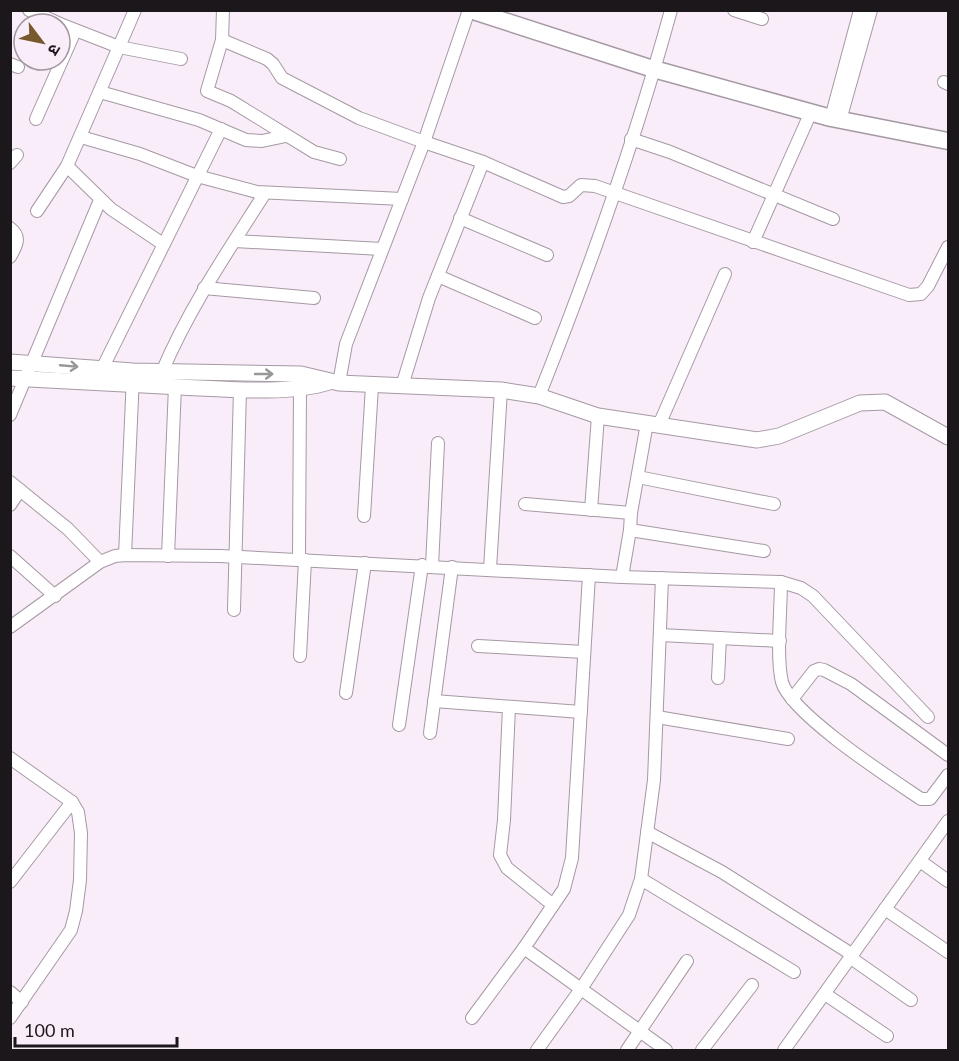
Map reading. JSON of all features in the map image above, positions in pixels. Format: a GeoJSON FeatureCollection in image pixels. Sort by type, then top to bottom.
{"type":"FeatureCollection","features":[{"type":"Feature","properties":{"kind":"main road"},"geometry":{"type":"LineString","coordinates":[[469,10],[655,70],[835,119],[948,141]]}},
{"type":"Feature","properties":{"kind":"street"},"geometry":{"type":"LineString","coordinates":[[37,211],[67,166],[135,10]]}},
{"type":"Feature","properties":{"kind":"street"},"geometry":{"type":"LineString","coordinates":[[223,10],[222,40],[207,91],[231,101],[314,152],[340,159]]}},
{"type":"Feature","properties":{"kind":"street"},"geometry":{"type":"LineString","coordinates":[[334,382],[346,344],[424,142],[469,10]]}},
{"type":"Feature","properties":{"kind":"street"},"geometry":{"type":"LineString","coordinates":[[539,396],[584,282],[655,70],[671,10]]}},
{"type":"Feature","properties":{"kind":"street"},"geometry":{"type":"LineString","coordinates":[[734,10],[762,19]]}},
{"type":"Feature","properties":{"kind":"street"},"geometry":{"type":"LineString","coordinates":[[859,34],[860,10]]}},
{"type":"Feature","properties":{"kind":"street"},"geometry":{"type":"LineString","coordinates":[[835,119],[859,34],[871,10]]}},
{"type":"Feature","properties":{"kind":"street"},"geometry":{"type":"LineString","coordinates":[[72,30],[119,47],[181,59]]}},
{"type":"Feature","properties":{"kind":"street"},"geometry":{"type":"LineString","coordinates":[[36,118],[75,31]]}},
{"type":"Feature","properties":{"kind":"street"},"geometry":{"type":"LineString","coordinates":[[222,40],[267,59],[273,64],[279,76],[359,118],[483,162],[563,197],[569,196],[581,185],[586,184],[909,295],[921,294],[928,286],[948,247]]}},
{"type":"Feature","properties":{"kind":"street"},"geometry":{"type":"LineString","coordinates":[[100,92],[199,120],[246,140],[262,141],[286,136]]}},
{"type":"Feature","properties":{"kind":"street"},"geometry":{"type":"LineString","coordinates":[[753,242],[811,112]]}},
{"type":"Feature","properties":{"kind":"street"},"geometry":{"type":"LineString","coordinates":[[102,369],[221,129]]}},
{"type":"Feature","properties":{"kind":"street"},"geometry":{"type":"LineString","coordinates":[[81,137],[140,154],[197,176],[266,193],[402,199]]}},
{"type":"Feature","properties":{"kind":"street"},"geometry":{"type":"LineString","coordinates":[[632,140],[670,152],[834,219]]}},
{"type":"Feature","properties":{"kind":"street"},"geometry":{"type":"LineString","coordinates":[[402,386],[438,276],[483,162]]}},
{"type":"Feature","properties":{"kind":"street"},"geometry":{"type":"LineString","coordinates":[[67,166],[100,200],[163,244]]}},
{"type":"Feature","properties":{"kind":"street"},"geometry":{"type":"LineString","coordinates":[[162,372],[177,337],[204,288],[266,193]]}},
{"type":"Feature","properties":{"kind":"street"},"geometry":{"type":"LineString","coordinates":[[10,415],[18,378],[31,363],[46,332],[100,200]]}},
{"type":"Feature","properties":{"kind":"street"},"geometry":{"type":"LineString","coordinates":[[460,218],[548,255]]}},
{"type":"Feature","properties":{"kind":"street"},"geometry":{"type":"LineString","coordinates":[[10,228],[18,241],[10,257]]}},
{"type":"Feature","properties":{"kind":"street"},"geometry":{"type":"LineString","coordinates":[[235,241],[382,249]]}},
{"type":"Feature","properties":{"kind":"street"},"geometry":{"type":"LineString","coordinates":[[622,577],[638,477],[653,424],[725,274]]}},
{"type":"Feature","properties":{"kind":"street"},"geometry":{"type":"LineString","coordinates":[[438,276],[535,318]]}},
{"type":"Feature","properties":{"kind":"street"},"geometry":{"type":"LineString","coordinates":[[204,288],[314,298]]}},
{"type":"Feature","properties":{"kind":"street"},"geometry":{"type":"LineString","coordinates":[[10,362],[102,369],[133,379],[175,386],[240,390],[313,387],[334,382]]}},
{"type":"Feature","properties":{"kind":"street"},"geometry":{"type":"LineString","coordinates":[[18,378],[133,379],[162,372],[301,374],[318,376],[334,382],[372,386],[501,390],[539,396],[598,416],[757,440],[779,436],[860,403],[885,402],[948,437]]}},
{"type":"Feature","properties":{"kind":"street"},"geometry":{"type":"LineString","coordinates":[[124,555],[133,379]]}},
{"type":"Feature","properties":{"kind":"street"},"geometry":{"type":"LineString","coordinates":[[168,556],[175,386]]}},
{"type":"Feature","properties":{"kind":"street"},"geometry":{"type":"LineString","coordinates":[[364,516],[372,386]]}},
{"type":"Feature","properties":{"kind":"street"},"geometry":{"type":"LineString","coordinates":[[300,388],[302,560],[300,656]]}},
{"type":"Feature","properties":{"kind":"street"},"geometry":{"type":"LineString","coordinates":[[234,610],[240,390]]}},
{"type":"Feature","properties":{"kind":"street"},"geometry":{"type":"LineString","coordinates":[[490,569],[501,390]]}},
{"type":"Feature","properties":{"kind":"street"},"geometry":{"type":"LineString","coordinates":[[591,510],[598,416]]}},
{"type":"Feature","properties":{"kind":"street"},"geometry":{"type":"LineString","coordinates":[[399,725],[427,566],[438,443]]}},
{"type":"Feature","properties":{"kind":"street"},"geometry":{"type":"LineString","coordinates":[[638,477],[774,504]]}},
{"type":"Feature","properties":{"kind":"street"},"geometry":{"type":"LineString","coordinates":[[10,505],[15,486],[68,529],[100,562]]}},
{"type":"Feature","properties":{"kind":"street"},"geometry":{"type":"LineString","coordinates":[[525,504],[631,513]]}},
{"type":"Feature","properties":{"kind":"street"},"geometry":{"type":"LineString","coordinates":[[630,530],[764,551]]}},
{"type":"Feature","properties":{"kind":"street"},"geometry":{"type":"LineString","coordinates":[[10,627],[100,562],[124,555],[236,557],[622,577],[781,582],[801,588],[813,596],[928,717]]}},
{"type":"Feature","properties":{"kind":"street"},"geometry":{"type":"LineString","coordinates":[[10,556],[54,597]]}},
{"type":"Feature","properties":{"kind":"street"},"geometry":{"type":"LineString","coordinates":[[346,693],[364,563]]}},
{"type":"Feature","properties":{"kind":"street"},"geometry":{"type":"LineString","coordinates":[[430,733],[452,567]]}},
{"type":"Feature","properties":{"kind":"street"},"geometry":{"type":"LineString","coordinates":[[472,1018],[524,948],[568,880],[572,858],[589,575]]}},
{"type":"Feature","properties":{"kind":"street"},"geometry":{"type":"LineString","coordinates":[[537,1050],[581,989],[629,915],[641,879],[654,780],[662,578]]}},
{"type":"Feature","properties":{"kind":"street"},"geometry":{"type":"LineString","coordinates":[[781,582],[782,683],[792,699],[826,732],[921,799],[930,799],[948,776]]}},
{"type":"Feature","properties":{"kind":"street"},"geometry":{"type":"LineString","coordinates":[[660,635],[780,641]]}},
{"type":"Feature","properties":{"kind":"street"},"geometry":{"type":"LineString","coordinates":[[718,678],[720,638]]}},
{"type":"Feature","properties":{"kind":"street"},"geometry":{"type":"LineString","coordinates":[[478,646],[584,652]]}},
{"type":"Feature","properties":{"kind":"street"},"geometry":{"type":"LineString","coordinates":[[792,699],[814,671],[824,670],[851,684],[948,755]]}},
{"type":"Feature","properties":{"kind":"street"},"geometry":{"type":"LineString","coordinates":[[434,702],[581,712]]}},
{"type":"Feature","properties":{"kind":"street"},"geometry":{"type":"LineString","coordinates":[[509,707],[504,820],[500,855],[507,868],[553,905]]}},
{"type":"Feature","properties":{"kind":"street"},"geometry":{"type":"LineString","coordinates":[[657,717],[788,738]]}},
{"type":"Feature","properties":{"kind":"street"},"geometry":{"type":"LineString","coordinates":[[10,1018],[71,930],[80,880],[81,833],[78,812],[72,802],[11,760]]}},
{"type":"Feature","properties":{"kind":"street"},"geometry":{"type":"LineString","coordinates":[[10,882],[72,802]]}},
{"type":"Feature","properties":{"kind":"street"},"geometry":{"type":"LineString","coordinates":[[784,1050],[948,821]]}},
{"type":"Feature","properties":{"kind":"street"},"geometry":{"type":"LineString","coordinates":[[647,832],[722,872],[852,956],[911,1000]]}},
{"type":"Feature","properties":{"kind":"street"},"geometry":{"type":"LineString","coordinates":[[920,861],[948,881]]}},
{"type":"Feature","properties":{"kind":"street"},"geometry":{"type":"LineString","coordinates":[[641,879],[794,972]]}},
{"type":"Feature","properties":{"kind":"street"},"geometry":{"type":"LineString","coordinates":[[885,909],[948,952]]}},
{"type":"Feature","properties":{"kind":"street"},"geometry":{"type":"LineString","coordinates":[[524,948],[666,1050]]}},
{"type":"Feature","properties":{"kind":"street"},"geometry":{"type":"LineString","coordinates":[[627,1050],[687,961]]}},
{"type":"Feature","properties":{"kind":"street"},"geometry":{"type":"LineString","coordinates":[[702,1050],[752,985]]}},
{"type":"Feature","properties":{"kind":"street"},"geometry":{"type":"LineString","coordinates":[[10,992],[22,1002]]}},
{"type":"Feature","properties":{"kind":"street"},"geometry":{"type":"LineString","coordinates":[[825,994],[887,1036]]}}]}
